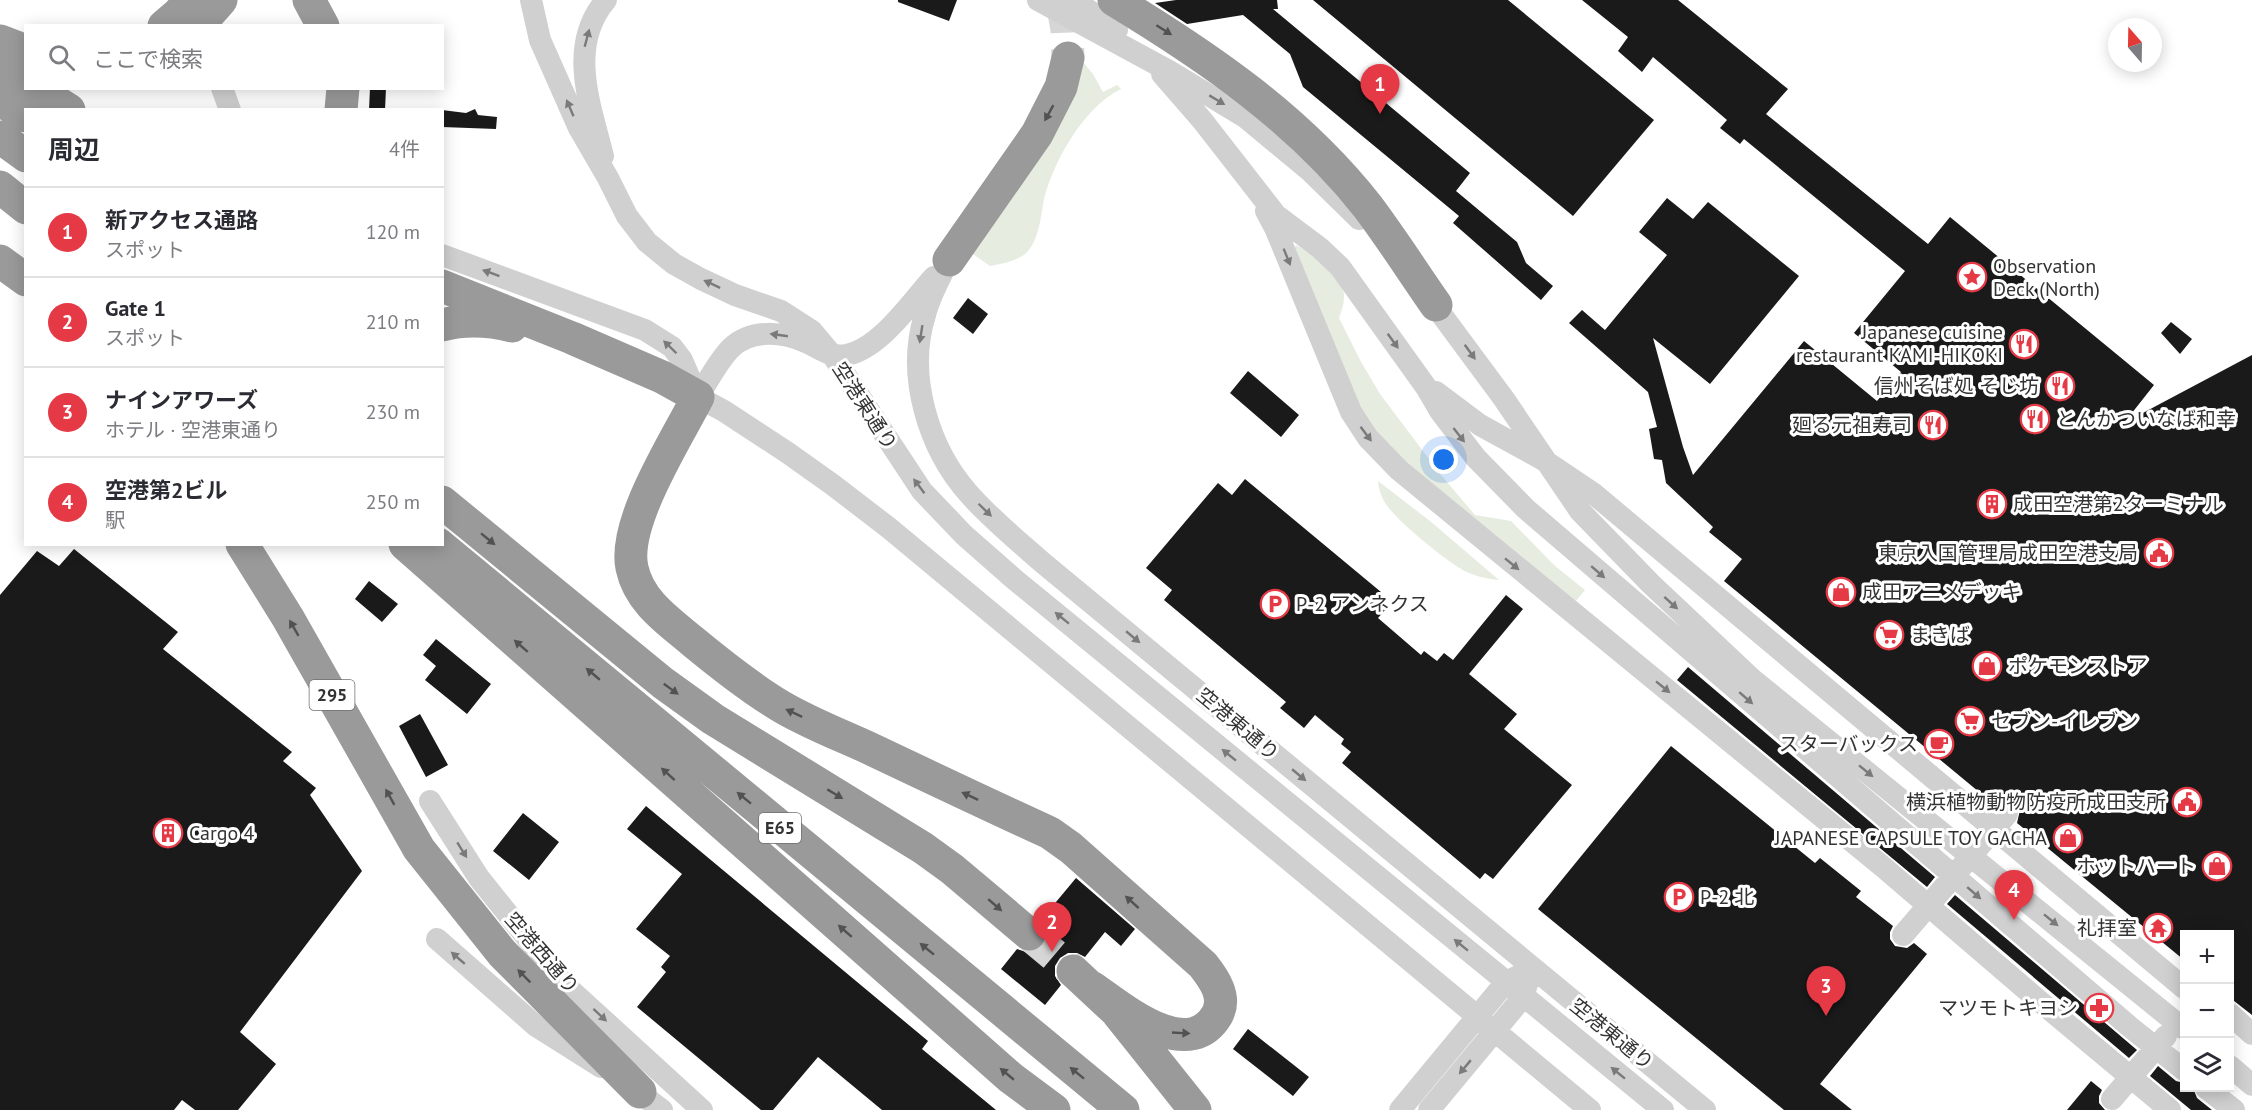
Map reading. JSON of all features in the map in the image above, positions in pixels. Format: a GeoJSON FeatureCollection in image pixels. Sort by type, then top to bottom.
{"type":"FeatureCollection","features":[{"type":"Feature","properties":{"kind":"highway"},"geometry":{"type":"LineString","coordinates":[[309,0],[322,24]]}},
{"type":"Feature","properties":{"kind":"highway"},"geometry":{"type":"LineString","coordinates":[[1114,0],[1199,52],[1247,88],[1295,130],[1368,207],[1436,305]]}},
{"type":"Feature","properties":{"kind":"highway"},"geometry":{"type":"LineString","coordinates":[[166,24],[178,14],[205,13]]}},
{"type":"Feature","properties":{"kind":"highway"},"geometry":{"type":"LineString","coordinates":[[0,41],[24,50]]}},
{"type":"Feature","properties":{"kind":"highway"},"geometry":{"type":"LineString","coordinates":[[949,260],[1042,125],[1061,87],[1068,58]]}},
{"type":"Feature","properties":{"kind":"highway"},"geometry":{"type":"LineString","coordinates":[[0,64],[24,81]]}},
{"type":"Feature","properties":{"kind":"highway"},"geometry":{"type":"LineString","coordinates":[[37,90],[66,108]]}},
{"type":"Feature","properties":{"kind":"highway"},"geometry":{"type":"LineString","coordinates":[[341,108],[343,90]]}},
{"type":"Feature","properties":{"kind":"highway"},"geometry":{"type":"LineString","coordinates":[[0,100],[24,115]]}},
{"type":"Feature","properties":{"kind":"highway"},"geometry":{"type":"LineString","coordinates":[[0,136],[24,154]]}},
{"type":"Feature","properties":{"kind":"highway"},"geometry":{"type":"LineString","coordinates":[[0,187],[24,206]]}},
{"type":"Feature","properties":{"kind":"highway"},"geometry":{"type":"LineString","coordinates":[[0,261],[24,279]]}},
{"type":"Feature","properties":{"kind":"highway"},"geometry":{"type":"LineString","coordinates":[[444,287],[652,372],[698,397]]}},
{"type":"Feature","properties":{"kind":"highway"},"geometry":{"type":"LineString","coordinates":[[444,325],[468,320],[494,322],[518,328],[648,382],[698,397]]}},
{"type":"Feature","properties":{"kind":"highway"},"geometry":{"type":"LineString","coordinates":[[698,397],[642,503],[634,528],[631,546],[632,567],[647,600],[660,615],[729,671],[785,709],[1050,833],[1203,965],[1215,981],[1221,998],[1219,1012],[1210,1025],[1197,1033],[1165,1032],[1146,1023],[1083,979],[1116,1011],[1195,1110]]}},
{"type":"Feature","properties":{"kind":"highway"},"geometry":{"type":"LineString","coordinates":[[444,503],[663,683],[713,719],[923,848],[952,868],[1029,934]]}},
{"type":"Feature","properties":{"kind":"highway","name":"295"},"geometry":{"type":"LineString","coordinates":[[243,546],[288,618],[419,849],[502,953],[651,1101]]}},
{"type":"Feature","properties":{"kind":"highway"},"geometry":{"type":"LineString","coordinates":[[407,546],[1011,1078],[1054,1110]]}},
{"type":"Feature","properties":{"kind":"highway","name":"E65"},"geometry":{"type":"LineString","coordinates":[[440,546],[1122,1110]]}},
{"type":"Feature","properties":{"kind":"street"},"geometry":{"type":"LineString","coordinates":[[531,0],[540,40],[579,128],[608,178]]}},
{"type":"Feature","properties":{"kind":"street"},"geometry":{"type":"LineString","coordinates":[[606,0],[600,7],[587,34],[583,59],[585,81],[608,178]]}},
{"type":"Feature","properties":{"kind":"street"},"geometry":{"type":"LineString","coordinates":[[1038,0],[1169,71],[1245,117],[1334,193],[1436,305],[1580,511],[1651,584],[1752,679],[2180,1026]]}},
{"type":"Feature","properties":{"kind":"street"},"geometry":{"type":"LineString","coordinates":[[1074,0],[1119,31],[1160,72],[1202,120],[1276,215],[1320,248],[1340,267],[1426,387],[1440,411],[1476,458],[1526,510],[2180,1068]]}},
{"type":"Feature","properties":{"kind":"street"},"geometry":{"type":"LineString","coordinates":[[223,90],[229,108]]}},
{"type":"Feature","properties":{"kind":"street","name":"空港東通り"},"geometry":{"type":"LineString","coordinates":[[608,178],[627,216],[647,242],[674,264],[735,295],[781,311],[813,331],[833,356],[921,491],[964,535],[1014,579],[1663,1110]]}},
{"type":"Feature","properties":{"kind":"street"},"geometry":{"type":"LineString","coordinates":[[1252,186],[1276,230],[1351,412],[1368,438],[1399,470],[1882,866],[2043,1005],[2170,1110]]}},
{"type":"Feature","properties":{"kind":"street"},"geometry":{"type":"LineString","coordinates":[[444,256],[645,330],[660,338],[672,347],[682,360],[698,397],[740,421],[833,485],[1089,694],[1590,1110]]}},
{"type":"Feature","properties":{"kind":"street"},"geometry":{"type":"LineString","coordinates":[[698,397],[731,348],[746,337],[776,334],[794,338],[833,356],[847,355],[871,345],[949,260]]}},
{"type":"Feature","properties":{"kind":"street","name":"空港東通り"},"geometry":{"type":"LineString","coordinates":[[949,260],[934,289],[924,316],[919,345],[919,376],[922,401],[933,436],[948,465],[969,494],[1043,563],[1705,1110]]}},
{"type":"Feature","properties":{"kind":"street"},"geometry":{"type":"LineString","coordinates":[[1426,387],[1441,394],[1480,425],[1542,459],[1594,494],[2180,985]]}},
{"type":"Feature","properties":{"kind":"street"},"geometry":{"type":"LineString","coordinates":[[1547,464],[1628,511],[1663,536],[2180,973]]}},
{"type":"Feature","properties":{"kind":"street","name":"空港西通り"},"geometry":{"type":"LineString","coordinates":[[430,801],[479,878],[564,984],[702,1110]]}},
{"type":"Feature","properties":{"kind":"street"},"geometry":{"type":"LineString","coordinates":[[1903,935],[2007,814]]}},
{"type":"Feature","properties":{"kind":"street"},"geometry":{"type":"LineString","coordinates":[[437,939],[536,1026],[651,1101]]}},
{"type":"Feature","properties":{"kind":"street"},"geometry":{"type":"LineString","coordinates":[[1429,1110],[1532,968]]}},
{"type":"Feature","properties":{"kind":"street"},"geometry":{"type":"LineString","coordinates":[[1401,1110],[1515,989]]}},
{"type":"Feature","properties":{"kind":"street"},"geometry":{"type":"LineString","coordinates":[[2234,1018],[2252,1034]]}},
{"type":"Feature","properties":{"kind":"street"},"geometry":{"type":"LineString","coordinates":[[2112,1099],[2180,1020]]}},
{"type":"Feature","properties":{"kind":"street"},"geometry":{"type":"LineString","coordinates":[[2234,1029],[2252,1044]]}},
{"type":"Feature","properties":{"kind":"street"},"geometry":{"type":"LineString","coordinates":[[2234,1070],[2252,1084]]}},
{"type":"Feature","properties":{"kind":"street"},"geometry":{"type":"LineString","coordinates":[[2211,1092],[2234,1110]]}},
{"type":"Feature","properties":{"kind":"shaded area"},"geometry":{"type":"Polygon","coordinates":[[[1083,62],[1103,92],[1117,85],[1121,89],[1107,97],[1095,108],[1072,136],[1049,184],[1032,246],[1021,257],[990,266],[970,252],[1083,62]]]}},
{"type":"Feature","properties":{"kind":"shaded area"},"geometry":{"type":"Polygon","coordinates":[[[1296,245],[1323,263],[1336,276],[1344,297],[1339,318],[1360,360],[1380,394],[1441,475],[1475,515],[1511,521],[1555,566],[1585,590],[1576,601],[1373,435],[1354,407],[1293,250],[1296,245]]]}},
{"type":"Feature","properties":{"kind":"shaded area"},"geometry":{"type":"Polygon","coordinates":[[[1378,481],[1430,521],[1499,580],[1483,578],[1459,568],[1425,542],[1388,507],[1381,495],[1378,481]]]}},
{"type":"Feature","properties":{"kind":"building"},"geometry":{"type":"Polygon","coordinates":[[[898,0],[957,0],[949,21],[898,2],[898,0]]]}},
{"type":"Feature","properties":{"kind":"building"},"geometry":{"type":"Polygon","coordinates":[[[1176,0],[1277,0],[1278,9],[1273,9],[1470,173],[1456,191],[1517,242],[1526,263],[1553,286],[1541,300],[1453,223],[1459,216],[1303,87],[1290,54],[1243,15],[1187,24],[1155,3],[1176,0]]]}},
{"type":"Feature","properties":{"kind":"building"},"geometry":{"type":"Polygon","coordinates":[[[1313,0],[1508,0],[1654,120],[1573,216],[1313,0]]]}},
{"type":"Feature","properties":{"kind":"building","name":"成田空港第2ターミナル"},"geometry":{"type":"Polygon","coordinates":[[[1582,0],[1678,0],[1788,89],[1766,114],[1928,244],[1950,217],[2154,385],[2124,423],[2252,355],[2252,1015],[2234,1001],[2234,930],[2180,930],[2180,957],[2017,823],[2020,810],[2015,803],[2003,801],[1996,806],[1724,581],[1742,559],[1709,532],[1713,527],[1666,483],[1662,460],[1654,459],[1649,429],[1657,427],[1648,392],[1569,323],[1582,310],[1605,330],[1667,255],[1639,232],[1667,198],[1693,219],[1708,202],[1799,276],[1710,384],[1653,338],[1693,475],[1804,341],[1877,401],[1901,372],[1854,333],[1905,271],[1744,139],[1740,144],[1720,128],[1727,120],[1653,57],[1642,72],[1618,51],[1628,37],[1582,0]]]}},
{"type":"Feature","properties":{"kind":"building"},"geometry":{"type":"Polygon","coordinates":[[[370,90],[386,90],[385,108],[369,108],[370,90]]]}},
{"type":"Feature","properties":{"kind":"building"},"geometry":{"type":"Polygon","coordinates":[[[475,109],[478,115],[497,117],[496,129],[444,127],[444,110],[466,113],[475,109]]]}},
{"type":"Feature","properties":{"kind":"building"},"geometry":{"type":"Polygon","coordinates":[[[968,298],[988,314],[973,334],[953,318],[968,298]]]}},
{"type":"Feature","properties":{"kind":"building"},"geometry":{"type":"Polygon","coordinates":[[[2171,322],[2192,339],[2180,354],[2161,333],[2171,322]]]}},
{"type":"Feature","properties":{"kind":"building"},"geometry":{"type":"Polygon","coordinates":[[[1248,371],[1299,415],[1281,437],[1230,393],[1248,371]]]}},
{"type":"Feature","properties":{"kind":"building"},"geometry":{"type":"Polygon","coordinates":[[[1245,479],[1381,592],[1375,600],[1386,609],[1378,618],[1421,655],[1424,651],[1437,661],[1444,653],[1453,660],[1506,595],[1523,609],[1469,674],[1517,714],[1504,729],[1572,785],[1493,879],[1485,873],[1480,879],[1342,763],[1351,752],[1341,744],[1344,739],[1315,715],[1304,728],[1280,708],[1286,702],[1164,600],[1172,590],[1146,568],[1218,483],[1232,495],[1245,479]]]}},
{"type":"Feature","properties":{"kind":"building","name":"Cargo 4"},"geometry":{"type":"Polygon","coordinates":[[[74,549],[178,632],[163,649],[292,752],[283,761],[316,788],[310,795],[362,871],[240,1032],[276,1064],[238,1110],[195,1110],[182,1100],[174,1110],[0,1110],[0,595],[37,551],[59,566],[74,549]]]}},
{"type":"Feature","properties":{"kind":"building"},"geometry":{"type":"Polygon","coordinates":[[[369,581],[398,604],[382,622],[355,599],[369,581]]]}},
{"type":"Feature","properties":{"kind":"building"},"geometry":{"type":"Polygon","coordinates":[[[436,639],[491,684],[467,714],[425,680],[436,666],[423,655],[436,639]]]}},
{"type":"Feature","properties":{"kind":"building"},"geometry":{"type":"Polygon","coordinates":[[[1688,667],[1935,877],[1927,887],[1677,680],[1688,667]]]}},
{"type":"Feature","properties":{"kind":"building"},"geometry":{"type":"Polygon","coordinates":[[[420,714],[448,765],[426,777],[399,726],[420,714]]]}},
{"type":"Feature","properties":{"kind":"building","name":"P-2 北"},"geometry":{"type":"Polygon","coordinates":[[[1671,746],[1815,863],[1820,858],[1861,891],[1856,897],[1893,926],[1890,939],[1895,946],[1907,948],[1914,943],[1927,954],[1820,1084],[1852,1110],[1784,1110],[1538,909],[1671,746]]]}},
{"type":"Feature","properties":{"kind":"building"},"geometry":{"type":"Polygon","coordinates":[[[646,806],[928,1041],[922,1049],[996,1110],[882,1110],[818,1057],[773,1110],[761,1110],[637,1007],[666,972],[661,967],[670,956],[636,929],[682,874],[627,829],[646,806]]]}},
{"type":"Feature","properties":{"kind":"building"},"geometry":{"type":"Polygon","coordinates":[[[523,813],[559,842],[529,880],[493,851],[523,813]]]}},
{"type":"Feature","properties":{"kind":"building"},"geometry":{"type":"Polygon","coordinates":[[[1076,878],[1135,929],[1121,946],[1105,932],[1085,957],[1077,953],[1068,953],[1060,958],[1055,966],[1055,976],[1061,985],[1045,1005],[1001,969],[1017,949],[1035,952],[1044,946],[1047,928],[1041,920],[1076,878]]]}},
{"type":"Feature","properties":{"kind":"building"},"geometry":{"type":"Polygon","coordinates":[[[1955,895],[2137,1050],[2129,1058],[1947,904],[1955,895]]]}},
{"type":"Feature","properties":{"kind":"building"},"geometry":{"type":"Polygon","coordinates":[[[1248,1029],[1309,1077],[1293,1096],[1233,1049],[1248,1029]]]}},
{"type":"Feature","properties":{"kind":"building"},"geometry":{"type":"Polygon","coordinates":[[[2158,1066],[2180,1082],[2180,1092],[2195,1092],[2197,1098],[2212,1110],[2191,1110],[2150,1076],[2158,1066]]]}},
{"type":"Feature","properties":{"kind":"building"},"geometry":{"type":"Polygon","coordinates":[[[2091,1081],[2102,1090],[2099,1103],[2105,1110],[2067,1110],[2091,1081]]]}},
{"type":"Feature","properties":{"kind":"tunnel"},"geometry":{"type":"LineString","coordinates":[[1062,0],[1067,30],[1068,58]]}},
{"type":"Feature","properties":{"kind":"tunnel"},"geometry":{"type":"LineString","coordinates":[[1029,934],[1073,971]]}},
{"type":"Feature","properties":{"kind":"place","name":"新アクセス通路"},"geometry":{"type":"Point","coordinates":[1380,114]}},
{"type":"Feature","properties":{"kind":"place","name":"Observation Deck (North)"},"geometry":{"type":"Point","coordinates":[1972,277]}},
{"type":"Feature","properties":{"kind":"place","name":"Japanese cuisine restaurant KAMI-HIKOKI"},"geometry":{"type":"Point","coordinates":[2024,344]}},
{"type":"Feature","properties":{"kind":"place","name":"信州そば処 そじ坊"},"geometry":{"type":"Point","coordinates":[2060,386]}},
{"type":"Feature","properties":{"kind":"place","name":"とんかついなば和幸"},"geometry":{"type":"Point","coordinates":[2035,419]}},
{"type":"Feature","properties":{"kind":"place","name":"廻る元祖寿司"},"geometry":{"type":"Point","coordinates":[1933,425]}},
{"type":"Feature","properties":{"kind":"place","name":"成田空港第2ターミナル"},"geometry":{"type":"Point","coordinates":[1992,504]}},
{"type":"Feature","properties":{"kind":"place","name":"東京入国管理局成田空港支局"},"geometry":{"type":"Point","coordinates":[2159,553]}},
{"type":"Feature","properties":{"kind":"place","name":"成田アニメデッキ"},"geometry":{"type":"Point","coordinates":[1841,592]}},
{"type":"Feature","properties":{"kind":"place","name":"P-2 アンネクス"},"geometry":{"type":"Point","coordinates":[1275,604]}},
{"type":"Feature","properties":{"kind":"place","name":"まきば"},"geometry":{"type":"Point","coordinates":[1889,635]}},
{"type":"Feature","properties":{"kind":"place","name":"ポケモンストア"},"geometry":{"type":"Point","coordinates":[1987,666]}},
{"type":"Feature","properties":{"kind":"place","name":"セブン-イレブン"},"geometry":{"type":"Point","coordinates":[1970,721]}},
{"type":"Feature","properties":{"kind":"place","name":"スターバックス"},"geometry":{"type":"Point","coordinates":[1939,744]}},
{"type":"Feature","properties":{"kind":"place","name":"横浜植物動物防疫所成田支所"},"geometry":{"type":"Point","coordinates":[2187,802]}},
{"type":"Feature","properties":{"kind":"place","name":"Cargo 4"},"geometry":{"type":"Point","coordinates":[168,833]}},
{"type":"Feature","properties":{"kind":"place","name":"JAPANESE CAPSULE TOY GACHA"},"geometry":{"type":"Point","coordinates":[2068,838]}},
{"type":"Feature","properties":{"kind":"place","name":"ホットハート"},"geometry":{"type":"Point","coordinates":[2217,866]}},
{"type":"Feature","properties":{"kind":"place","name":"P-2 北"},"geometry":{"type":"Point","coordinates":[1679,897]}},
{"type":"Feature","properties":{"kind":"place","name":"空港第2ビル"},"geometry":{"type":"Point","coordinates":[2014,920]}},
{"type":"Feature","properties":{"kind":"place","name":"礼拝室"},"geometry":{"type":"Point","coordinates":[2158,928]}},
{"type":"Feature","properties":{"kind":"place","name":"Gate 1"},"geometry":{"type":"Point","coordinates":[1052,952]}},
{"type":"Feature","properties":{"kind":"place","name":"マツモトキヨシ"},"geometry":{"type":"Point","coordinates":[2099,1008]}},
{"type":"Feature","properties":{"kind":"place","name":"ナインアワーズ"},"geometry":{"type":"Point","coordinates":[1826,1016]}}]}
